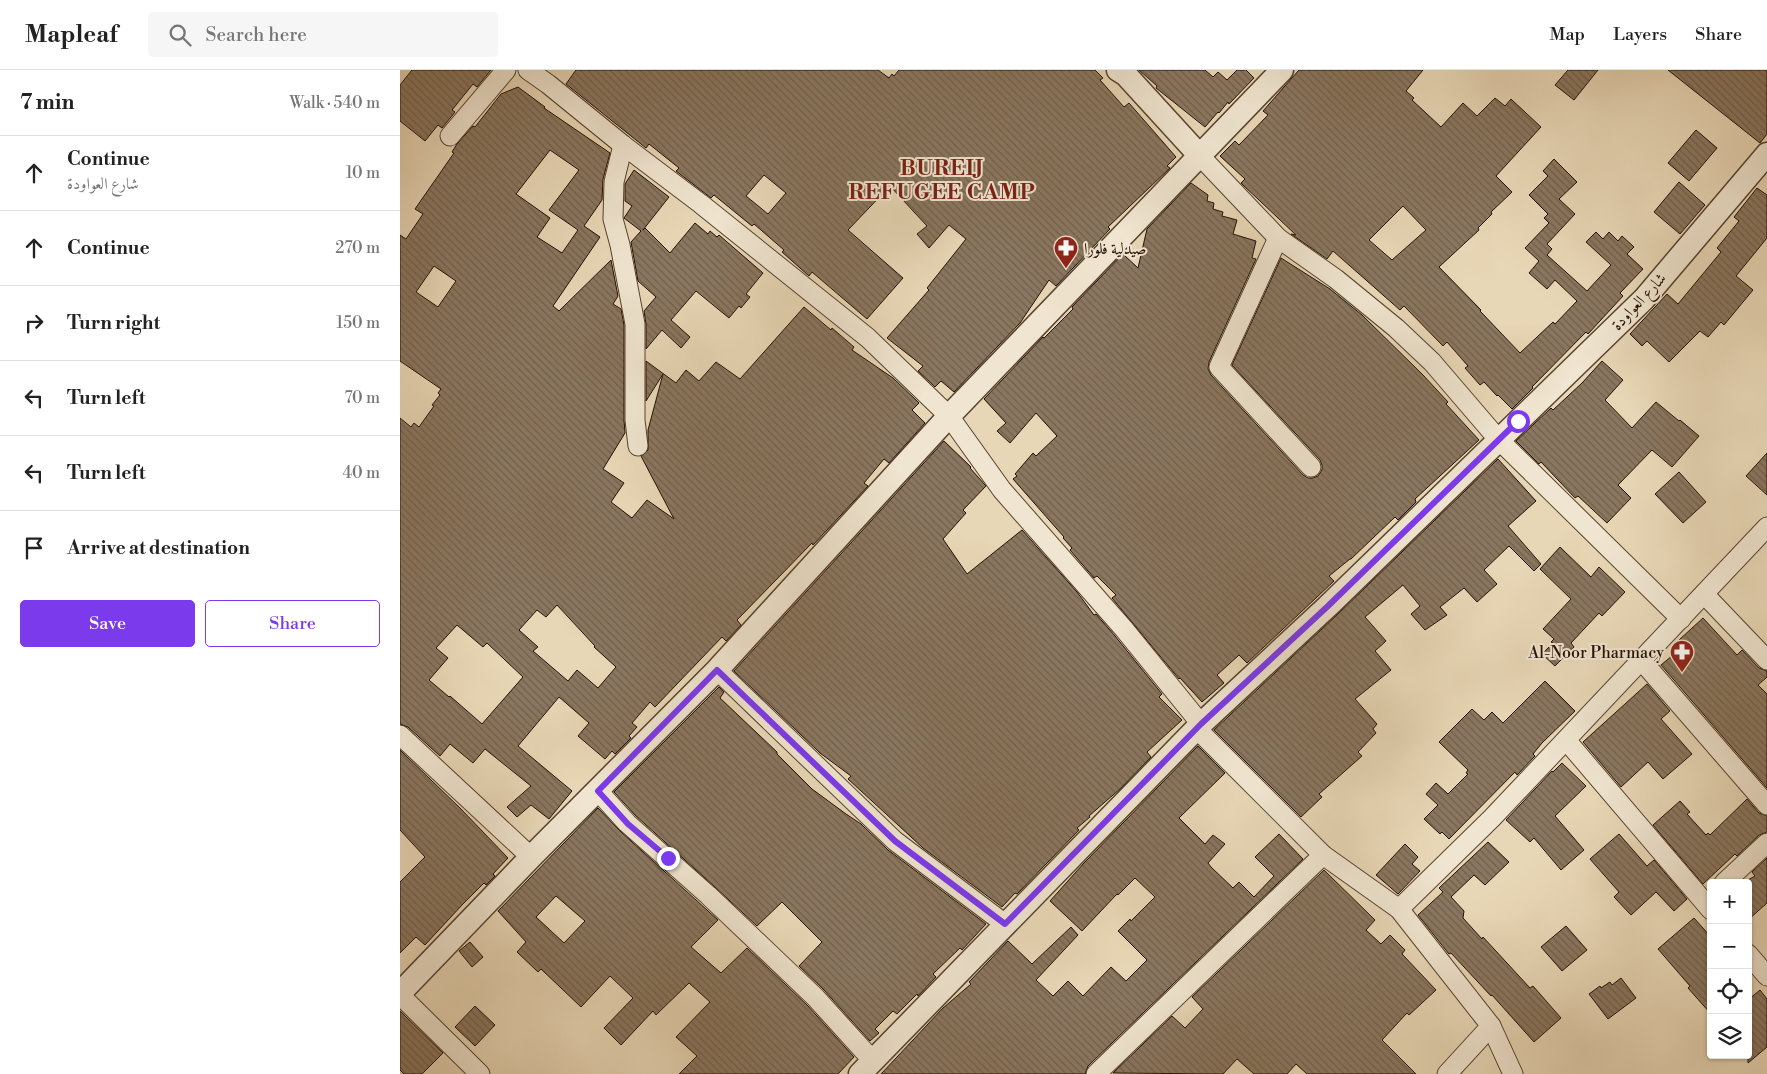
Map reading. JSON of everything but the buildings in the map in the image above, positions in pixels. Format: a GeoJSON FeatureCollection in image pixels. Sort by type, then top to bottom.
{"type":"FeatureCollection","features":[{"type":"Feature","properties":{"kind":"street"},"geometry":{"type":"LineString","coordinates":[[450,136],[506,70]]}},
{"type":"Feature","properties":{"kind":"street"},"geometry":{"type":"LineString","coordinates":[[528,70],[554,77],[623,146],[701,204],[868,338],[949,416],[1002,490],[1124,629],[1201,724],[1202,734],[1323,855],[1399,909],[1491,1026],[1513,1074]]}},
{"type":"Feature","properties":{"kind":"street"},"geometry":{"type":"LineString","coordinates":[[1118,70],[1126,75],[1278,238],[1336,279],[1396,328],[1432,362],[1498,439],[1681,619]]}},
{"type":"Feature","properties":{"kind":"street"},"geometry":{"type":"LineString","coordinates":[[480,1074],[400,994],[531,857],[717,670],[949,416],[1200,156],[1273,73]]}},
{"type":"Feature","properties":{"kind":"street"},"geometry":{"type":"LineString","coordinates":[[623,146],[614,182],[612,219],[620,244],[635,324],[635,420],[638,446]]}},
{"type":"Feature","properties":{"kind":"street","name":"شارع العواودة"},"geometry":{"type":"LineString","coordinates":[[866,1067],[1201,724],[1328,606],[1644,299],[1767,154]]}},
{"type":"Feature","properties":{"kind":"street"},"geometry":{"type":"LineString","coordinates":[[1278,238],[1219,367],[1311,467]]}},
{"type":"Feature","properties":{"kind":"street"},"geometry":{"type":"LineString","coordinates":[[1399,909],[1492,818],[1767,527]]}},
{"type":"Feature","properties":{"kind":"street"},"geometry":{"type":"LineString","coordinates":[[1704,594],[1767,660]]}},
{"type":"Feature","properties":{"kind":"street"},"geometry":{"type":"LineString","coordinates":[[1642,661],[1767,805]]}},
{"type":"Feature","properties":{"kind":"street"},"geometry":{"type":"LineString","coordinates":[[717,670],[895,841],[1005,924]]}},
{"type":"Feature","properties":{"kind":"street"},"geometry":{"type":"LineString","coordinates":[[400,735],[531,857]]}},
{"type":"Feature","properties":{"kind":"street"},"geometry":{"type":"LineString","coordinates":[[1566,740],[1707,901]]}},
{"type":"Feature","properties":{"kind":"street"},"geometry":{"type":"LineString","coordinates":[[598,791],[628,824],[708,895],[814,997],[866,1067]]}},
{"type":"Feature","properties":{"kind":"street"},"geometry":{"type":"LineString","coordinates":[[1728,879],[1767,843]]}},
{"type":"Feature","properties":{"kind":"street"},"geometry":{"type":"LineString","coordinates":[[1096,1074],[1323,855]]}},
{"type":"Feature","properties":{"kind":"street"},"geometry":{"type":"LineString","coordinates":[[1752,959],[1767,976]]}},
{"type":"Feature","properties":{"kind":"street"},"geometry":{"type":"LineString","coordinates":[[1447,1074],[1491,1026]]}},
{"type":"Feature","properties":{"kind":"place","name":"صيدلية فلورا"},"geometry":{"type":"Point","coordinates":[1066,269]}},
{"type":"Feature","properties":{"kind":"place","name":"Al-Noor Pharmacy"},"geometry":{"type":"Point","coordinates":[1682,673]}},
{"type":"Feature","properties":{"kind":"district","name":"BUREIJ REFUGEE CAMP"},"geometry":{"type":"Point","coordinates":[942,180]}},
{"type":"Feature","properties":{"kind":"route"},"geometry":{"type":"LineString","coordinates":[[668,858],[628,824],[598,791],[717,670],[895,841],[1005,924],[1201,724],[1328,606],[1518,421]]}}]}
